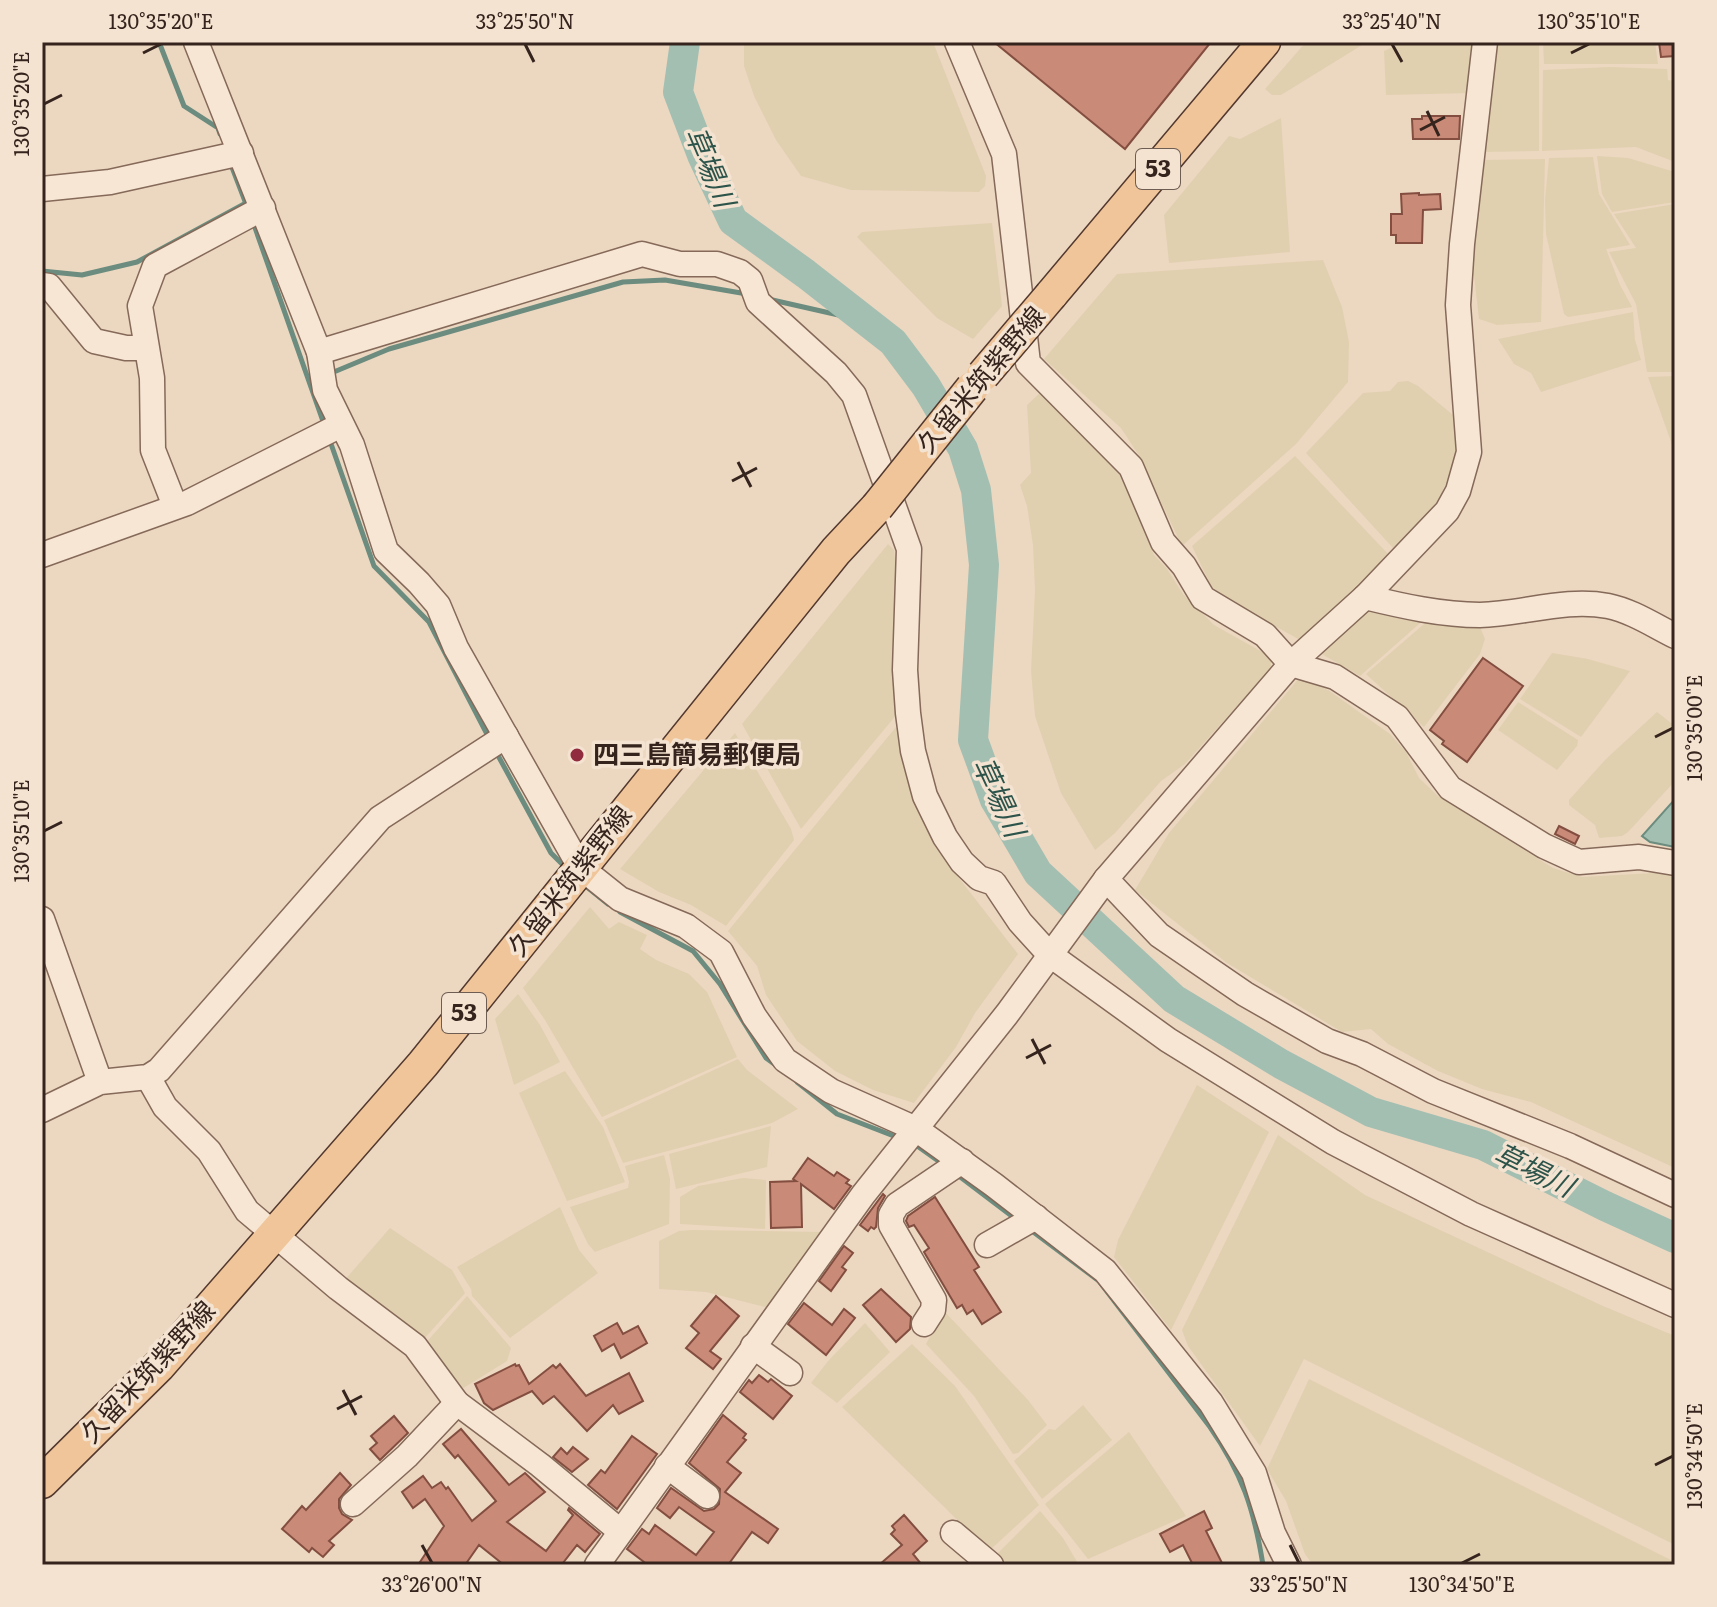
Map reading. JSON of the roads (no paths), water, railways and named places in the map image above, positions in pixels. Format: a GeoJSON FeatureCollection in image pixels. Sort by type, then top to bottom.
{"type":"FeatureCollection","features":[{"type":"Feature","properties":{"kind":"main road","name":"久留米筑紫野線"},"geometry":{"type":"LineString","coordinates":[[42,1482],[159,1366],[423,1064],[836,551],[877,507],[1264,42]]}},
{"type":"Feature","properties":{"kind":"street"},"geometry":{"type":"LineString","coordinates":[[196,42],[319,352],[325,390],[352,445],[386,551],[438,605],[456,648],[580,867],[620,899],[686,926],[721,952],[754,1016],[785,1060],[831,1091],[916,1129],[1105,1271],[1211,1403],[1254,1473],[1273,1533],[1289,1565]]}},
{"type":"Feature","properties":{"kind":"street"},"geometry":{"type":"LineString","coordinates":[[957,42],[1004,154],[1028,363],[1131,467],[1163,542],[1184,566],[1203,598],[1265,635],[1291,664],[1335,677],[1397,717],[1450,788],[1544,846],[1579,862],[1639,857],[1675,863]]}},
{"type":"Feature","properties":{"kind":"street"},"geometry":{"type":"LineString","coordinates":[[597,1565],[863,1195],[1007,1014],[1104,882],[1291,664],[1365,597],[1447,511],[1458,491],[1469,452],[1458,305],[1485,42]]}},
{"type":"Feature","properties":{"kind":"street"},"geometry":{"type":"LineString","coordinates":[[42,189],[110,182],[241,153]]}},
{"type":"Feature","properties":{"kind":"street"},"geometry":{"type":"LineString","coordinates":[[175,506],[153,450],[152,378],[140,306],[155,266],[263,208]]}},
{"type":"Feature","properties":{"kind":"street"},"geometry":{"type":"LineString","coordinates":[[319,352],[642,254],[680,264],[717,264],[740,272],[750,280],[758,302],[836,373],[854,395],[909,549],[905,670],[913,751],[925,796],[945,837],[962,862],[979,878],[994,883],[1020,922],[1052,950],[1168,1040],[1333,1142],[1471,1214],[1675,1305]]}},
{"type":"Feature","properties":{"kind":"street"},"geometry":{"type":"LineString","coordinates":[[42,285],[49,286],[94,341],[126,348],[146,348]]}},
{"type":"Feature","properties":{"kind":"street"},"geometry":{"type":"LineString","coordinates":[[42,555],[175,506],[341,425]]}},
{"type":"Feature","properties":{"kind":"street"},"geometry":{"type":"LineString","coordinates":[[1365,597],[1407,607],[1479,615],[1574,603],[1609,606],[1675,636]]}},
{"type":"Feature","properties":{"kind":"street"},"geometry":{"type":"LineString","coordinates":[[42,1110],[100,1082],[148,1077],[159,1070],[380,818],[506,736]]}},
{"type":"Feature","properties":{"kind":"street"},"geometry":{"type":"LineString","coordinates":[[1104,882],[1159,935],[1245,994],[1327,1041],[1362,1054],[1433,1091],[1570,1146],[1675,1195]]}},
{"type":"Feature","properties":{"kind":"street"},"geometry":{"type":"LineString","coordinates":[[42,919],[100,1082]]}},
{"type":"Feature","properties":{"kind":"street"},"geometry":{"type":"LineString","coordinates":[[148,1077],[165,1107],[209,1151],[247,1211],[338,1288],[415,1346],[457,1403],[540,1465],[620,1531]]}},
{"type":"Feature","properties":{"kind":"street"},"geometry":{"type":"LineString","coordinates":[[924,1324],[933,1310],[934,1300],[891,1225],[891,1215],[897,1205],[962,1161]]}},
{"type":"Feature","properties":{"kind":"street"},"geometry":{"type":"LineString","coordinates":[[987,1245],[1036,1217]]}},
{"type":"Feature","properties":{"kind":"street"},"geometry":{"type":"LineString","coordinates":[[753,1346],[790,1373]]}},
{"type":"Feature","properties":{"kind":"street"},"geometry":{"type":"LineString","coordinates":[[353,1504],[407,1456],[457,1403]]}},
{"type":"Feature","properties":{"kind":"street"},"geometry":{"type":"LineString","coordinates":[[667,1466],[707,1496]]}},
{"type":"Feature","properties":{"kind":"street"},"geometry":{"type":"LineString","coordinates":[[953,1533],[991,1565]]}},
{"type":"Feature","properties":{"kind":"waterway"},"geometry":{"type":"LineString","coordinates":[[159,42],[184,106],[218,128],[220,134]]}},
{"type":"Feature","properties":{"kind":"waterway","name":"草場川"},"geometry":{"type":"LineString","coordinates":[[685,42],[678,92],[702,155],[733,221],[893,342],[926,386],[963,449],[976,490],[984,565],[973,740],[995,800],[1038,873],[1174,999],[1281,1064],[1371,1112],[1483,1145],[1675,1238]]}},
{"type":"Feature","properties":{"kind":"waterway"},"geometry":{"type":"LineString","coordinates":[[230,162],[248,209]]}},
{"type":"Feature","properties":{"kind":"waterway"},"geometry":{"type":"LineString","coordinates":[[42,271],[82,275],[137,262],[246,203]]}},
{"type":"Feature","properties":{"kind":"waterway"},"geometry":{"type":"LineString","coordinates":[[253,222],[325,427]]}},
{"type":"Feature","properties":{"kind":"waterway"},"geometry":{"type":"LineString","coordinates":[[329,374],[389,349],[623,282],[665,280],[747,294]]}},
{"type":"Feature","properties":{"kind":"waterway"},"geometry":{"type":"LineString","coordinates":[[768,299],[865,321]]}},
{"type":"Feature","properties":{"kind":"waterway"},"geometry":{"type":"LineString","coordinates":[[330,441],[374,566],[429,622],[489,738]]}},
{"type":"Feature","properties":{"kind":"waterway"},"geometry":{"type":"LineString","coordinates":[[495,750],[551,853],[566,868]]}},
{"type":"Feature","properties":{"kind":"waterway"},"geometry":{"type":"LineString","coordinates":[[582,883],[608,904]]}},
{"type":"Feature","properties":{"kind":"waterway"},"geometry":{"type":"LineString","coordinates":[[620,912],[693,951],[720,984],[766,1058],[777,1066]]}},
{"type":"Feature","properties":{"kind":"waterway"},"geometry":{"type":"LineString","coordinates":[[797,1082],[837,1114],[899,1138]]}},
{"type":"Feature","properties":{"kind":"waterway"},"geometry":{"type":"LineString","coordinates":[[913,1143],[944,1165]]}},
{"type":"Feature","properties":{"kind":"waterway"},"geometry":{"type":"LineString","coordinates":[[955,1173],[1017,1220]]}},
{"type":"Feature","properties":{"kind":"waterway"},"geometry":{"type":"LineString","coordinates":[[1028,1228],[1099,1281],[1210,1427],[1231,1460],[1245,1492],[1263,1565]]}},
{"type":"Feature","properties":{"kind":"place","name":"四三島簡易郵便局"},"geometry":{"type":"Point","coordinates":[577,755]}}]}
